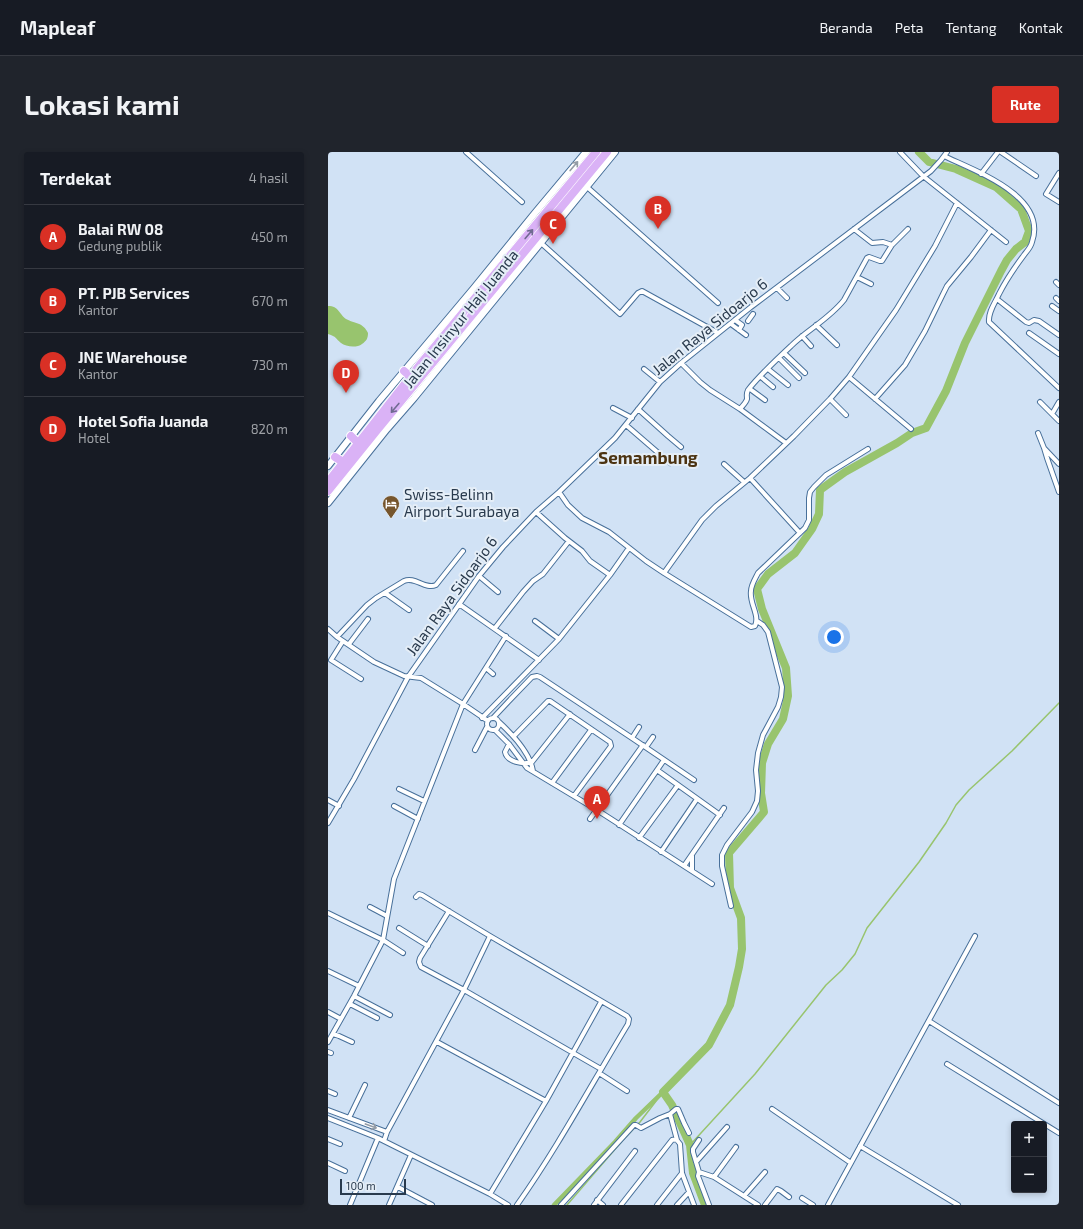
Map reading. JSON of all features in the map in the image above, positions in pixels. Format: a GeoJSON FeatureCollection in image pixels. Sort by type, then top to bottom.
{"type":"FeatureCollection","features":[{"type":"Feature","properties":{"kind":"highway","name":"Jalan Insinyur Haji Juanda"},"geometry":{"type":"LineString","coordinates":[[330,489],[343,462],[407,374],[596,152]]}},
{"type":"Feature","properties":{"kind":"highway","name":"Jalan Insinyur Haji Juanda"},"geometry":{"type":"LineString","coordinates":[[330,489],[393,410],[608,152]]}},
{"type":"Feature","properties":{"kind":"highway"},"geometry":{"type":"LineString","coordinates":[[351,436],[358,443]]}},
{"type":"Feature","properties":{"kind":"highway"},"geometry":{"type":"LineString","coordinates":[[335,457],[343,462]]}},
{"type":"Feature","properties":{"kind":"street"},"geometry":{"type":"LineString","coordinates":[[466,152],[522,202]]}},
{"type":"Feature","properties":{"kind":"street","name":"Jalan Insinyur Haji Juanda"},"geometry":{"type":"LineString","coordinates":[[446,327],[586,152]]}},
{"type":"Feature","properties":{"kind":"street","name":"Jalan Insinyur Haji Juanda"},"geometry":{"type":"LineString","coordinates":[[328,503],[330,489],[414,398],[615,152]]}},
{"type":"Feature","properties":{"kind":"street"},"geometry":{"type":"LineString","coordinates":[[900,152],[923,176],[1006,242]]}},
{"type":"Feature","properties":{"kind":"street"},"geometry":{"type":"LineString","coordinates":[[981,174],[999,152],[1036,176]]}},
{"type":"Feature","properties":{"kind":"street"},"geometry":{"type":"LineString","coordinates":[[944,156],[1011,191],[1023,201],[1029,212],[1035,225],[1032,244],[1004,284],[988,318],[989,322],[1059,388]]}},
{"type":"Feature","properties":{"kind":"street","name":"Jalan Raya Sidoarjo 6"},"geometry":{"type":"LineString","coordinates":[[328,823],[339,806],[408,677],[479,576],[503,546],[536,512],[615,438],[660,382],[681,363],[930,171],[944,156]]}},
{"type":"Feature","properties":{"kind":"street"},"geometry":{"type":"LineString","coordinates":[[1059,173],[1046,194],[1059,202]]}},
{"type":"Feature","properties":{"kind":"street"},"geometry":{"type":"LineString","coordinates":[[587,187],[718,303]]}},
{"type":"Feature","properties":{"kind":"street"},"geometry":{"type":"LineString","coordinates":[[665,571],[702,520],[716,506],[750,478],[786,443],[830,399],[848,377],[896,310],[935,246],[957,203]]}},
{"type":"Feature","properties":{"kind":"street"},"geometry":{"type":"LineString","coordinates":[[854,229],[872,243],[883,242],[892,245]]}},
{"type":"Feature","properties":{"kind":"street"},"geometry":{"type":"LineString","coordinates":[[740,409],[746,400],[747,393],[768,369],[802,336],[839,306],[844,300],[868,257],[881,261],[892,245],[908,229]]}},
{"type":"Feature","properties":{"kind":"street"},"geometry":{"type":"LineString","coordinates":[[875,399],[905,365],[925,331],[947,286],[991,230]]}},
{"type":"Feature","properties":{"kind":"street"},"geometry":{"type":"LineString","coordinates":[[541,243],[620,314],[638,293],[642,291],[718,333]]}},
{"type":"Feature","properties":{"kind":"street"},"geometry":{"type":"LineString","coordinates":[[857,277],[871,284]]}},
{"type":"Feature","properties":{"kind":"street"},"geometry":{"type":"LineString","coordinates":[[777,288],[787,298]]}},
{"type":"Feature","properties":{"kind":"street"},"geometry":{"type":"LineString","coordinates":[[997,299],[1026,322],[1028,323],[1034,320],[1039,321],[1059,335]]}},
{"type":"Feature","properties":{"kind":"street"},"geometry":{"type":"LineString","coordinates":[[1052,306],[1059,311]]}},
{"type":"Feature","properties":{"kind":"street"},"geometry":{"type":"LineString","coordinates":[[748,310],[750,318]]}},
{"type":"Feature","properties":{"kind":"street"},"geometry":{"type":"LineString","coordinates":[[735,320],[742,326],[739,330]]}},
{"type":"Feature","properties":{"kind":"street"},"geometry":{"type":"LineString","coordinates":[[731,324],[746,335]]}},
{"type":"Feature","properties":{"kind":"street"},"geometry":{"type":"LineString","coordinates":[[816,325],[837,345]]}},
{"type":"Feature","properties":{"kind":"street"},"geometry":{"type":"LineString","coordinates":[[1029,333],[1059,354]]}},
{"type":"Feature","properties":{"kind":"street"},"geometry":{"type":"LineString","coordinates":[[802,336],[811,346]]}},
{"type":"Feature","properties":{"kind":"street"},"geometry":{"type":"LineString","coordinates":[[784,353],[805,373]]}},
{"type":"Feature","properties":{"kind":"street"},"geometry":{"type":"LineString","coordinates":[[779,358],[799,378]]}},
{"type":"Feature","properties":{"kind":"street"},"geometry":{"type":"LineString","coordinates":[[681,363],[705,386],[740,409],[786,443]]}},
{"type":"Feature","properties":{"kind":"street"},"geometry":{"type":"LineString","coordinates":[[644,369],[660,382]]}},
{"type":"Feature","properties":{"kind":"street"},"geometry":{"type":"LineString","coordinates":[[768,369],[788,385]]}},
{"type":"Feature","properties":{"kind":"street","name":"Jalan Insinyur Haji Juanda"},"geometry":{"type":"LineString","coordinates":[[328,466],[351,436],[407,374]]}},
{"type":"Feature","properties":{"kind":"street"},"geometry":{"type":"LineString","coordinates":[[761,377],[773,387]]}},
{"type":"Feature","properties":{"kind":"street"},"geometry":{"type":"LineString","coordinates":[[848,377],[911,429]]}},
{"type":"Feature","properties":{"kind":"street"},"geometry":{"type":"LineString","coordinates":[[750,389],[765,400]]}},
{"type":"Feature","properties":{"kind":"street"},"geometry":{"type":"LineString","coordinates":[[830,399],[846,415]]}},
{"type":"Feature","properties":{"kind":"street"},"geometry":{"type":"LineString","coordinates":[[1040,402],[1059,421]]}},
{"type":"Feature","properties":{"kind":"street"},"geometry":{"type":"LineString","coordinates":[[1052,414],[1059,402]]}},
{"type":"Feature","properties":{"kind":"street"},"geometry":{"type":"LineString","coordinates":[[613,408],[632,418]]}},
{"type":"Feature","properties":{"kind":"street"},"geometry":{"type":"LineString","coordinates":[[638,409],[681,447]]}},
{"type":"Feature","properties":{"kind":"street"},"geometry":{"type":"LineString","coordinates":[[626,425],[670,463]]}},
{"type":"Feature","properties":{"kind":"street"},"geometry":{"type":"LineString","coordinates":[[1038,433],[1059,492]]}},
{"type":"Feature","properties":{"kind":"street"},"geometry":{"type":"LineString","coordinates":[[1044,448],[1059,464]]}},
{"type":"Feature","properties":{"kind":"street"},"geometry":{"type":"LineString","coordinates":[[755,624],[751,598],[753,582],[758,574],[805,528],[809,520],[810,492],[826,475],[868,449]]}},
{"type":"Feature","properties":{"kind":"street"},"geometry":{"type":"LineString","coordinates":[[724,464],[744,482]]}},
{"type":"Feature","properties":{"kind":"street"},"geometry":{"type":"LineString","coordinates":[[750,478],[800,533]]}},
{"type":"Feature","properties":{"kind":"street"},"geometry":{"type":"LineString","coordinates":[[559,492],[568,504],[582,518],[609,532],[629,548],[749,627],[755,624],[763,625],[768,632],[782,687],[781,697],[778,707],[762,735],[758,752],[756,770],[758,791],[757,801],[752,812],[727,845],[722,855],[722,866],[732,906]]}},
{"type":"Feature","properties":{"kind":"street"},"geometry":{"type":"LineString","coordinates":[[536,512],[582,551],[590,561],[610,575]]}},
{"type":"Feature","properties":{"kind":"street"},"geometry":{"type":"LineString","coordinates":[[494,628],[523,592],[533,581],[543,574],[569,541]]}},
{"type":"Feature","properties":{"kind":"street"},"geometry":{"type":"LineString","coordinates":[[482,718],[559,639],[610,575],[629,548]]}},
{"type":"Feature","properties":{"kind":"street"},"geometry":{"type":"LineString","coordinates":[[337,637],[367,605],[408,580],[428,586],[434,586],[463,551]]}},
{"type":"Feature","properties":{"kind":"street"},"geometry":{"type":"LineString","coordinates":[[479,576],[498,592]]}},
{"type":"Feature","properties":{"kind":"street"},"geometry":{"type":"LineString","coordinates":[[385,593],[409,610]]}},
{"type":"Feature","properties":{"kind":"street"},"geometry":{"type":"LineString","coordinates":[[459,604],[539,660]]}},
{"type":"Feature","properties":{"kind":"street"},"geometry":{"type":"LineString","coordinates":[[349,644],[368,619]]}},
{"type":"Feature","properties":{"kind":"street"},"geometry":{"type":"LineString","coordinates":[[535,621],[559,639]]}},
{"type":"Feature","properties":{"kind":"street"},"geometry":{"type":"LineString","coordinates":[[328,629],[337,637],[374,662],[408,677],[421,678],[488,721]]}},
{"type":"Feature","properties":{"kind":"street"},"geometry":{"type":"LineString","coordinates":[[328,1042],[350,1004],[383,940],[394,879],[463,704],[506,636]]}},
{"type":"Feature","properties":{"kind":"street"},"geometry":{"type":"LineString","coordinates":[[343,640],[331,660],[361,679]]}},
{"type":"Feature","properties":{"kind":"street"},"geometry":{"type":"LineString","coordinates":[[486,668],[493,674]]}},
{"type":"Feature","properties":{"kind":"street"},"geometry":{"type":"LineString","coordinates":[[475,750],[488,721],[493,718],[532,677],[540,676],[694,780]]}},
{"type":"Feature","properties":{"kind":"street"},"geometry":{"type":"LineString","coordinates":[[514,736],[548,701],[553,701],[591,730],[610,742],[611,746],[574,796]]}},
{"type":"Feature","properties":{"kind":"street"},"geometry":{"type":"LineString","coordinates":[[509,744],[504,752],[505,754],[517,762],[525,764],[532,762],[570,714]]}},
{"type":"Feature","properties":{"kind":"street"},"geometry":{"type":"LineString","coordinates":[[493,718],[514,736],[532,762],[533,771]]}},
{"type":"Feature","properties":{"kind":"street"},"geometry":{"type":"LineString","coordinates":[[496,730],[499,727],[499,722]]}},
{"type":"Feature","properties":{"kind":"street"},"geometry":{"type":"LineString","coordinates":[[487,726],[490,730],[496,730],[528,768],[712,884]]}},
{"type":"Feature","properties":{"kind":"street"},"geometry":{"type":"LineString","coordinates":[[632,738],[639,727]]}},
{"type":"Feature","properties":{"kind":"street"},"geometry":{"type":"LineString","coordinates":[[552,783],[591,730]]}},
{"type":"Feature","properties":{"kind":"street"},"geometry":{"type":"LineString","coordinates":[[590,819],[644,746],[653,737]]}},
{"type":"Feature","properties":{"kind":"street"},"geometry":{"type":"LineString","coordinates":[[619,825],[664,760]]}},
{"type":"Feature","properties":{"kind":"street"},"geometry":{"type":"LineString","coordinates":[[657,770],[720,815]]}},
{"type":"Feature","properties":{"kind":"street"},"geometry":{"type":"LineString","coordinates":[[640,838],[678,785]]}},
{"type":"Feature","properties":{"kind":"street"},"geometry":{"type":"LineString","coordinates":[[399,789],[424,801]]}},
{"type":"Feature","properties":{"kind":"street"},"geometry":{"type":"LineString","coordinates":[[661,852],[697,799]]}},
{"type":"Feature","properties":{"kind":"street"},"geometry":{"type":"LineString","coordinates":[[328,800],[339,806]]}},
{"type":"Feature","properties":{"kind":"street"},"geometry":{"type":"LineString","coordinates":[[394,806],[418,818]]}},
{"type":"Feature","properties":{"kind":"street"},"geometry":{"type":"LineString","coordinates":[[684,866],[724,808]]}},
{"type":"Feature","properties":{"kind":"street"},"geometry":{"type":"LineString","coordinates":[[692,855],[692,871]]}},
{"type":"Feature","properties":{"kind":"street"},"geometry":{"type":"LineString","coordinates":[[416,897],[419,894],[422,895],[601,1002],[628,1016],[629,1019],[629,1022],[551,1155],[517,1205]]}},
{"type":"Feature","properties":{"kind":"street"},"geometry":{"type":"LineString","coordinates":[[370,907],[387,916]]}},
{"type":"Feature","properties":{"kind":"street"},"geometry":{"type":"LineString","coordinates":[[449,911],[420,958],[419,965],[572,1053],[627,1091]]}},
{"type":"Feature","properties":{"kind":"street"},"geometry":{"type":"LineString","coordinates":[[328,913],[383,940],[403,953]]}},
{"type":"Feature","properties":{"kind":"street"},"geometry":{"type":"LineString","coordinates":[[399,928],[428,946]]}},
{"type":"Feature","properties":{"kind":"street"},"geometry":{"type":"LineString","coordinates":[[384,1141],[387,1132],[464,990],[490,936]]}},
{"type":"Feature","properties":{"kind":"street"},"geometry":{"type":"LineString","coordinates":[[828,1205],[975,936]]}},
{"type":"Feature","properties":{"kind":"street"},"geometry":{"type":"LineString","coordinates":[[328,971],[359,986]]}},
{"type":"Feature","properties":{"kind":"street"},"geometry":{"type":"LineString","coordinates":[[354,996],[390,1015]]}},
{"type":"Feature","properties":{"kind":"street"},"geometry":{"type":"LineString","coordinates":[[490,1194],[546,1101],[601,1002]]}},
{"type":"Feature","properties":{"kind":"street"},"geometry":{"type":"LineString","coordinates":[[350,1004],[377,1018]]}},
{"type":"Feature","properties":{"kind":"street"},"geometry":{"type":"LineString","coordinates":[[328,1012],[341,1019]]}},
{"type":"Feature","properties":{"kind":"street"},"geometry":{"type":"LineString","coordinates":[[928,1021],[1059,1103]]}},
{"type":"Feature","properties":{"kind":"street"},"geometry":{"type":"LineString","coordinates":[[333,1034],[352,1042]]}},
{"type":"Feature","properties":{"kind":"street"},"geometry":{"type":"LineString","coordinates":[[437,1042],[546,1101]]}},
{"type":"Feature","properties":{"kind":"street"},"geometry":{"type":"LineString","coordinates":[[947,1064],[1059,1133]]}},
{"type":"Feature","properties":{"kind":"street"},"geometry":{"type":"LineString","coordinates":[[349,1118],[365,1084]]}},
{"type":"Feature","properties":{"kind":"street"},"geometry":{"type":"LineString","coordinates":[[328,1091],[335,1094]]}},
{"type":"Feature","properties":{"kind":"street"},"geometry":{"type":"LineString","coordinates":[[561,1205],[634,1125],[642,1128],[678,1109],[690,1133]]}},
{"type":"Feature","properties":{"kind":"street"},"geometry":{"type":"LineString","coordinates":[[772,1109],[851,1163]]}},
{"type":"Feature","properties":{"kind":"street"},"geometry":{"type":"LineString","coordinates":[[328,1110],[387,1132]]}},
{"type":"Feature","properties":{"kind":"street"},"geometry":{"type":"LineString","coordinates":[[673,1111],[677,1140],[680,1144],[682,1173],[694,1205]]}},
{"type":"Feature","properties":{"kind":"street"},"geometry":{"type":"LineString","coordinates":[[328,1119],[378,1138],[490,1194],[508,1205]]}},
{"type":"Feature","properties":{"kind":"street"},"geometry":{"type":"LineString","coordinates":[[352,1128],[355,1120]]}},
{"type":"Feature","properties":{"kind":"street"},"geometry":{"type":"LineString","coordinates":[[696,1162],[728,1127]]}},
{"type":"Feature","properties":{"kind":"street"},"geometry":{"type":"LineString","coordinates":[[350,1205],[378,1138]]}},
{"type":"Feature","properties":{"kind":"street"},"geometry":{"type":"LineString","coordinates":[[328,1139],[340,1144]]}},
{"type":"Feature","properties":{"kind":"street"},"geometry":{"type":"LineString","coordinates":[[621,1205],[672,1140],[677,1140]]}},
{"type":"Feature","properties":{"kind":"street"},"geometry":{"type":"LineString","coordinates":[[699,1140],[693,1150],[699,1172],[698,1176],[710,1205]]}},
{"type":"Feature","properties":{"kind":"street"},"geometry":{"type":"LineString","coordinates":[[860,1146],[958,1205]]}},
{"type":"Feature","properties":{"kind":"street"},"geometry":{"type":"LineString","coordinates":[[714,1176],[736,1147]]}},
{"type":"Feature","properties":{"kind":"street"},"geometry":{"type":"LineString","coordinates":[[594,1205],[635,1152]]}},
{"type":"Feature","properties":{"kind":"street"},"geometry":{"type":"LineString","coordinates":[[390,1205],[412,1155]]}},
{"type":"Feature","properties":{"kind":"street"},"geometry":{"type":"LineString","coordinates":[[328,1163],[345,1171]]}},
{"type":"Feature","properties":{"kind":"street"},"geometry":{"type":"LineString","coordinates":[[699,1172],[714,1176],[758,1205]]}},
{"type":"Feature","properties":{"kind":"street"},"geometry":{"type":"LineString","coordinates":[[744,1196],[765,1172]]}},
{"type":"Feature","properties":{"kind":"street"},"geometry":{"type":"LineString","coordinates":[[657,1205],[682,1173]]}},
{"type":"Feature","properties":{"kind":"street"},"geometry":{"type":"LineString","coordinates":[[398,1187],[432,1205]]}},
{"type":"Feature","properties":{"kind":"street"},"geometry":{"type":"LineString","coordinates":[[764,1205],[777,1189],[789,1197]]}},
{"type":"Feature","properties":{"kind":"street"},"geometry":{"type":"LineString","coordinates":[[677,1205],[689,1192]]}},
{"type":"Feature","properties":{"kind":"street"},"geometry":{"type":"LineString","coordinates":[[802,1198],[813,1205]]}},
{"type":"Feature","properties":{"kind":"street"},"geometry":{"type":"LineString","coordinates":[[597,1200],[603,1205]]}},
{"type":"Feature","properties":{"kind":"shaded area"},"geometry":{"type":"Polygon","coordinates":[[[328,306],[332,306],[337,309],[349,321],[364,327],[368,333],[366,341],[357,346],[349,346],[341,343],[328,334],[328,306]]]}},
{"type":"Feature","properties":{"kind":"waterway"},"geometry":{"type":"LineString","coordinates":[[705,1205],[693,1173],[690,1145],[672,1105],[663,1092],[709,1045],[730,1005],[739,967],[742,949],[741,918],[730,888],[729,853],[764,812],[761,793],[762,763],[768,744],[783,719],[788,696],[786,668],[762,609],[757,589],[768,574],[795,553],[812,529],[819,514],[820,490],[845,472],[912,433],[926,428],[946,391],[965,343],[1001,271],[1007,260],[1016,249],[1025,242],[1029,231],[1021,209],[996,187],[956,169],[929,162],[919,152]]}},
{"type":"Feature","properties":{"kind":"waterway"},"geometry":{"type":"LineString","coordinates":[[690,1145],[755,1074],[826,985],[842,970],[855,954],[867,928],[919,862],[946,823],[956,805],[969,790],[1012,751],[1059,703]]}},
{"type":"Feature","properties":{"kind":"waterway"},"geometry":{"type":"LineString","coordinates":[[567,1205],[640,1122],[663,1092]]}},
{"type":"Feature","properties":{"kind":"waterway"},"geometry":{"type":"LineString","coordinates":[[554,1205],[636,1118],[663,1092]]}},
{"type":"Feature","properties":{"kind":"place","name":"PT. PJB Services"},"geometry":{"type":"Point","coordinates":[658,229]}},
{"type":"Feature","properties":{"kind":"place","name":"JNE Warehouse"},"geometry":{"type":"Point","coordinates":[553,244]}},
{"type":"Feature","properties":{"kind":"place","name":"Hotel Sofia Juanda"},"geometry":{"type":"Point","coordinates":[346,393]}},
{"type":"Feature","properties":{"kind":"place","name":"Swiss-Belinn Airport Surabaya"},"geometry":{"type":"Point","coordinates":[391,519]}},
{"type":"Feature","properties":{"kind":"place","name":"Balai RW 08"},"geometry":{"type":"Point","coordinates":[597,819]}},
{"type":"Feature","properties":{"kind":"district","name":"Semambung"},"geometry":{"type":"Point","coordinates":[648,458]}}]}
